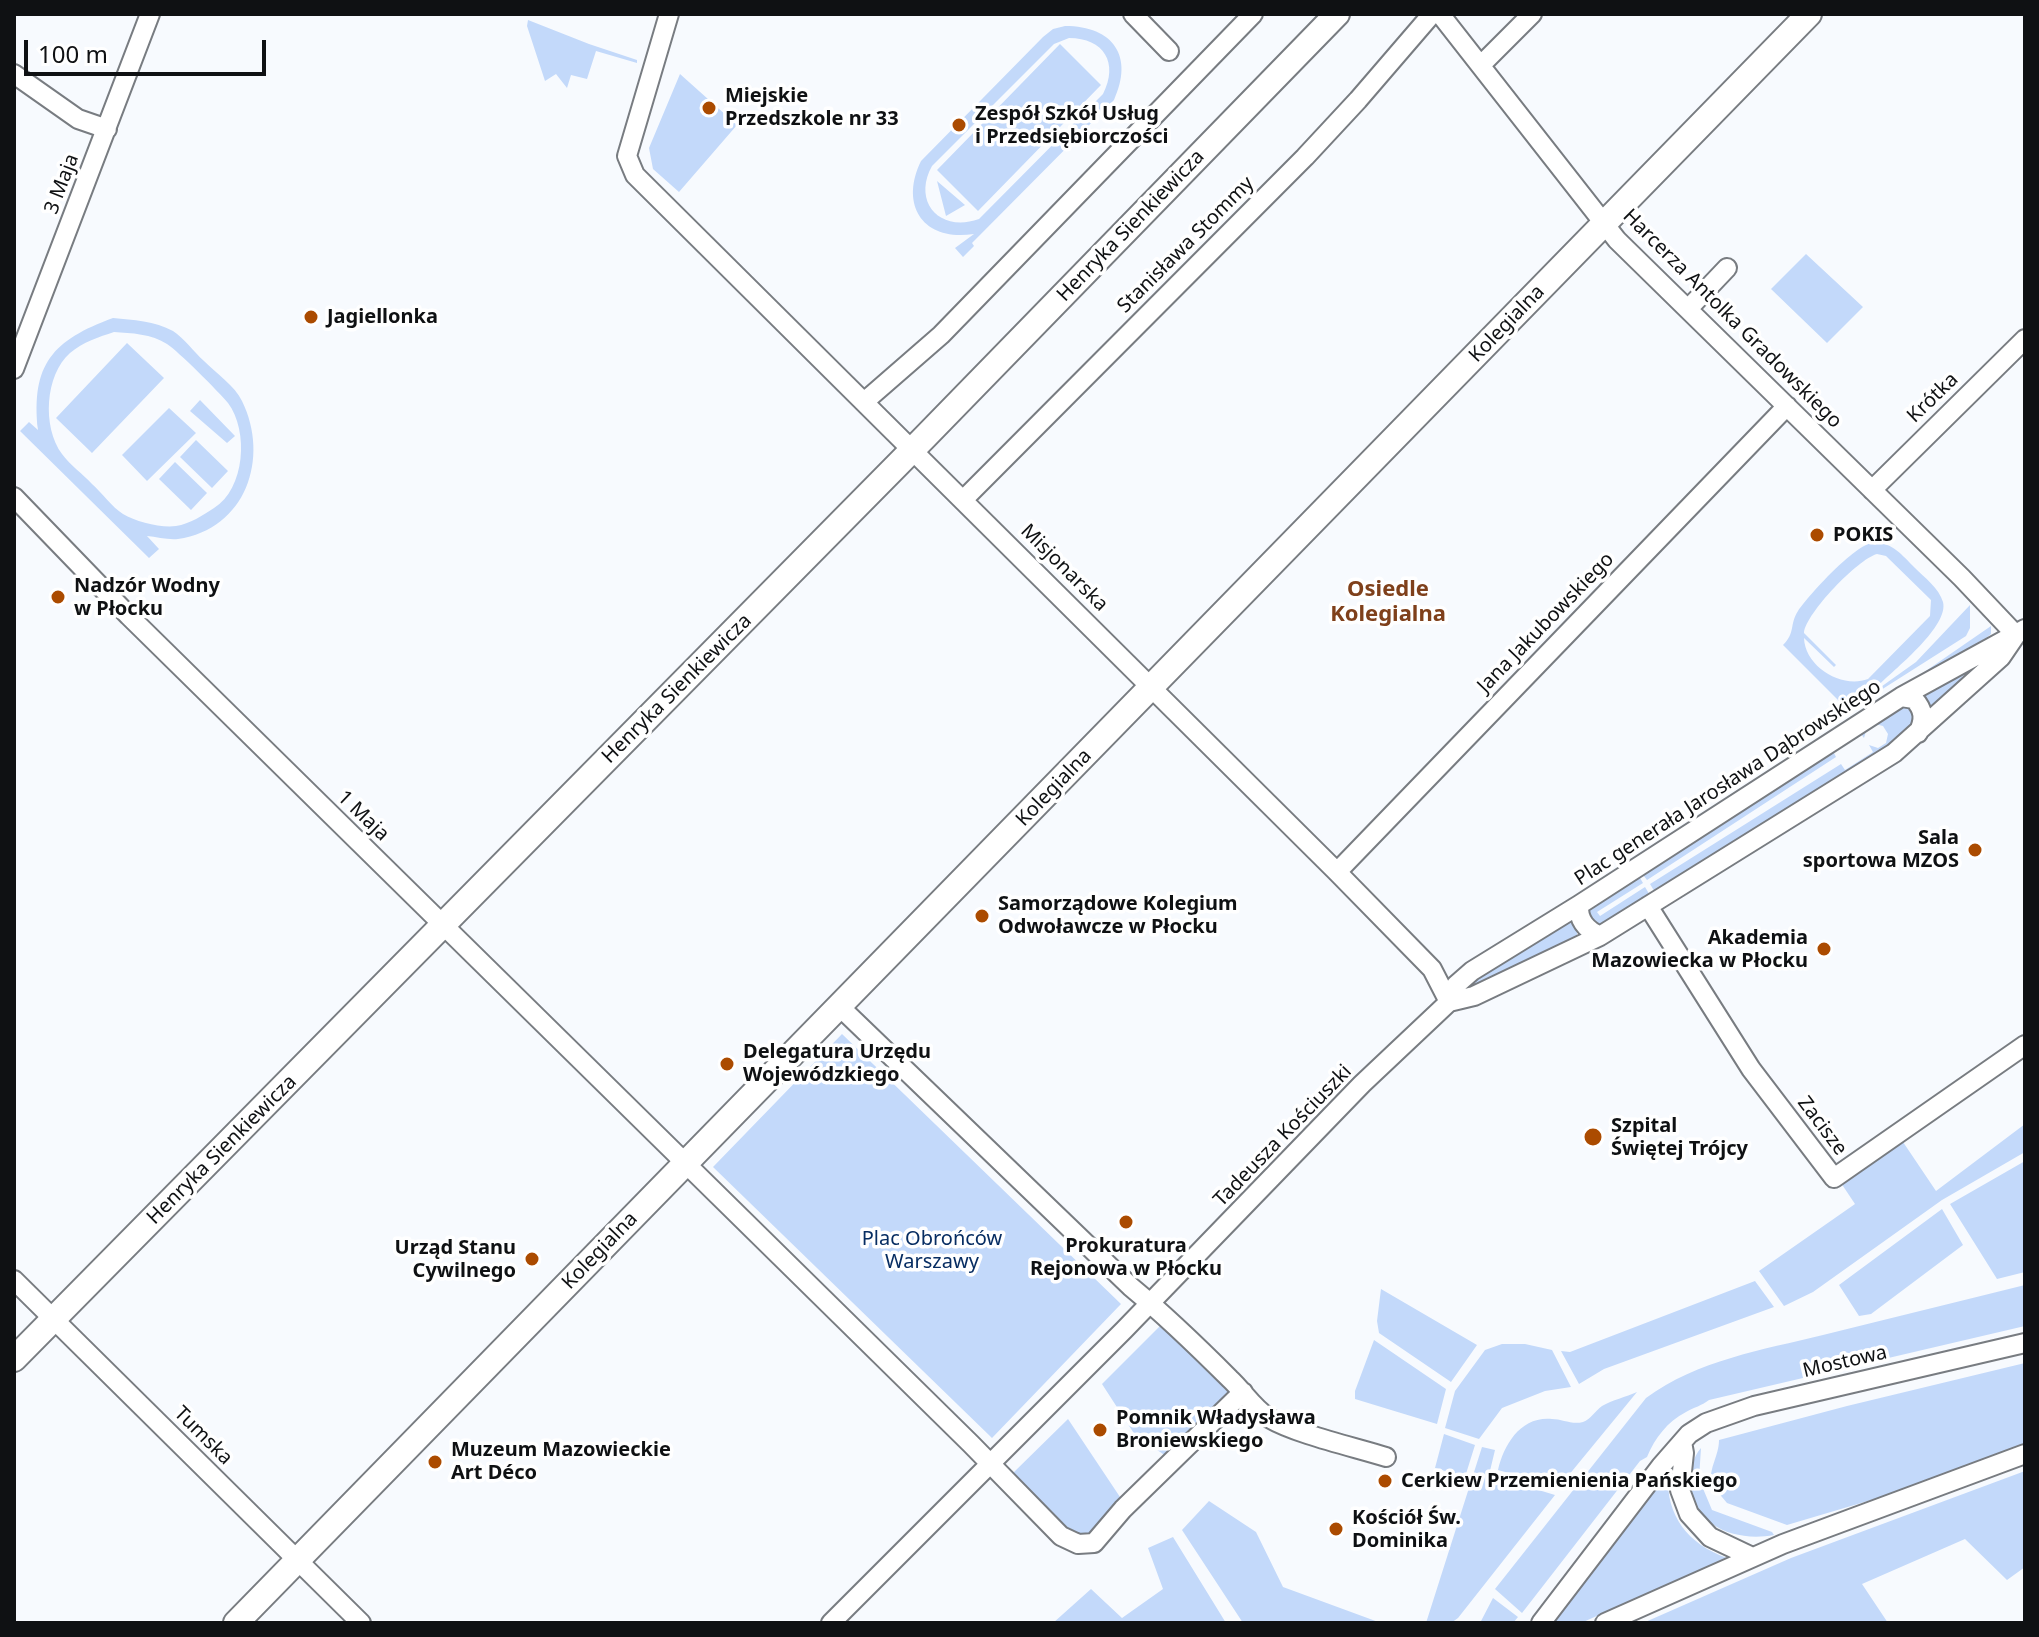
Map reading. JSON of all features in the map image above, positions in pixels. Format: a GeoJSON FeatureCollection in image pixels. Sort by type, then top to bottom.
{"type":"FeatureCollection","features":[{"type":"Feature","properties":{"kind":"street","name":"3 Maja"},"geometry":{"type":"LineString","coordinates":[[14,369],[150,14]]}},
{"type":"Feature","properties":{"kind":"street"},"geometry":{"type":"LineString","coordinates":[[1133,14],[1169,51]]}},
{"type":"Feature","properties":{"kind":"street"},"geometry":{"type":"LineString","coordinates":[[864,402],[941,335],[1253,14]]}},
{"type":"Feature","properties":{"kind":"street","name":"Henryka Sienkiewicza"},"geometry":{"type":"LineString","coordinates":[[14,1359],[913,450],[1337,14]]}},
{"type":"Feature","properties":{"kind":"street","name":"Stanisława Stommy"},"geometry":{"type":"LineString","coordinates":[[963,500],[1305,157],[1432,14]]}},
{"type":"Feature","properties":{"kind":"street","name":"Harcerza Antolka Gradowskiego"},"geometry":{"type":"LineString","coordinates":[[1440,14],[1617,240],[2020,632]]}},
{"type":"Feature","properties":{"kind":"street"},"geometry":{"type":"LineString","coordinates":[[1481,65],[1532,14]]}},
{"type":"Feature","properties":{"kind":"street","name":"Kolegialna"},"geometry":{"type":"LineString","coordinates":[[236,1623],[1809,14]]}},
{"type":"Feature","properties":{"kind":"street","name":"Misjonarska"},"geometry":{"type":"LineString","coordinates":[[665,16],[627,156],[635,175],[1337,872],[1432,969],[1449,1002]]}},
{"type":"Feature","properties":{"kind":"street"},"geometry":{"type":"LineString","coordinates":[[14,74],[78,119],[107,129]]}},
{"type":"Feature","properties":{"kind":"street"},"geometry":{"type":"LineString","coordinates":[[1688,309],[1727,268]]}},
{"type":"Feature","properties":{"kind":"street","name":"Krótka"},"geometry":{"type":"LineString","coordinates":[[1872,490],[2025,339]]}},
{"type":"Feature","properties":{"kind":"street","name":"Jana Jakubowskiego"},"geometry":{"type":"LineString","coordinates":[[1337,872],[1787,406]]}},
{"type":"Feature","properties":{"kind":"street","name":"1 Maja"},"geometry":{"type":"LineString","coordinates":[[14,497],[129,616],[685,1164]]}},
{"type":"Feature","properties":{"kind":"street"},"geometry":{"type":"LineString","coordinates":[[1449,1002],[1474,996],[1600,936],[1894,753],[2001,657],[2020,632]]}},
{"type":"Feature","properties":{"kind":"street","name":"Plac generała Jarosława Dąbrowskiego"},"geometry":{"type":"LineString","coordinates":[[1449,1002],[1456,985],[1472,971],[1901,697],[2020,632]]}},
{"type":"Feature","properties":{"kind":"street","name":"Plac generała Jarosława Dąbrowskiego"},"geometry":{"type":"LineString","coordinates":[[1901,697],[1914,699],[1920,706],[1924,716],[1918,733]]}},
{"type":"Feature","properties":{"kind":"street","name":"Plac generała Jarosława Dąbrowskiego"},"geometry":{"type":"LineString","coordinates":[[1579,905],[1588,931],[1600,936]]}},
{"type":"Feature","properties":{"kind":"street","name":"Zacisze"},"geometry":{"type":"LineString","coordinates":[[1648,906],[1751,1069],[1834,1178],[2025,1045]]}},
{"type":"Feature","properties":{"kind":"street","name":"Tadeusza Kościuszki"},"geometry":{"type":"LineString","coordinates":[[831,1623],[1151,1303],[1362,1084],[1449,1002]]}},
{"type":"Feature","properties":{"kind":"street"},"geometry":{"type":"LineString","coordinates":[[839,1006],[1269,1418],[1386,1457]]}},
{"type":"Feature","properties":{"kind":"street"},"geometry":{"type":"LineString","coordinates":[[685,1164],[1061,1536],[1078,1544],[1094,1543],[1123,1509],[1243,1392]]}},
{"type":"Feature","properties":{"kind":"street","name":"Tumska"},"geometry":{"type":"LineString","coordinates":[[14,1280],[361,1623]]}},
{"type":"Feature","properties":{"kind":"street","name":"Mostowa"},"geometry":{"type":"LineString","coordinates":[[1541,1623],[1682,1442],[1701,1425],[1730,1413],[2025,1343]]}},
{"type":"Feature","properties":{"kind":"street"},"geometry":{"type":"LineString","coordinates":[[1682,1442],[1684,1453],[1680,1490],[1691,1518],[1710,1537],[1752,1557]]}},
{"type":"Feature","properties":{"kind":"street"},"geometry":{"type":"LineString","coordinates":[[1605,1623],[1752,1557],[2025,1454]]}},
{"type":"Feature","properties":{"kind":"green space"},"geometry":{"type":"Polygon","coordinates":[[[528,20],[637,60],[637,63],[596,51],[587,79],[571,75],[567,88],[556,74],[545,81],[527,26],[528,20]]]}},
{"type":"Feature","properties":{"kind":"green space"},"geometry":{"type":"Polygon","coordinates":[[[1082,27],[1107,38],[1115,47],[1122,70],[1114,100],[972,243],[974,246],[963,257],[955,248],[974,234],[956,235],[929,226],[915,206],[915,177],[921,161],[1053,29],[1082,27]],[[1069,38],[1054,44],[932,166],[925,191],[933,211],[952,222],[979,219],[1103,94],[1108,83],[1109,63],[1099,48],[1081,39],[1069,38]]]}},
{"type":"Feature","properties":{"kind":"green space"},"geometry":{"type":"Polygon","coordinates":[[[1060,44],[1101,85],[978,211],[937,170],[1060,44]]]}},
{"type":"Feature","properties":{"kind":"green space"},"geometry":{"type":"Polygon","coordinates":[[[680,74],[737,125],[679,192],[653,169],[649,148],[680,74]]]}},
{"type":"Feature","properties":{"kind":"green space"},"geometry":{"type":"Polygon","coordinates":[[[937,181],[965,205],[946,216],[937,181]]]}},
{"type":"Feature","properties":{"kind":"green space"},"geometry":{"type":"Polygon","coordinates":[[[1806,254],[1863,307],[1827,343],[1771,289],[1806,254]]]}},
{"type":"Feature","properties":{"kind":"green space"},"geometry":{"type":"Polygon","coordinates":[[[113,318],[151,323],[173,331],[235,390],[250,423],[252,467],[246,488],[236,506],[221,521],[201,533],[178,539],[147,536],[159,549],[149,558],[20,431],[29,422],[38,430],[38,388],[50,358],[61,346],[92,326],[113,318]],[[114,332],[70,353],[55,374],[49,416],[56,443],[69,462],[123,514],[135,520],[170,526],[196,519],[224,499],[238,474],[241,444],[235,415],[216,390],[167,344],[148,336],[114,332]]]}},
{"type":"Feature","properties":{"kind":"green space"},"geometry":{"type":"Polygon","coordinates":[[[127,343],[164,378],[92,453],[56,418],[127,343]]]}},
{"type":"Feature","properties":{"kind":"green space"},"geometry":{"type":"Polygon","coordinates":[[[200,400],[235,436],[227,443],[190,411],[200,400]]]}},
{"type":"Feature","properties":{"kind":"green space"},"geometry":{"type":"Polygon","coordinates":[[[169,408],[196,433],[147,481],[122,455],[169,408]]]}},
{"type":"Feature","properties":{"kind":"green space"},"geometry":{"type":"Polygon","coordinates":[[[196,440],[228,471],[212,488],[180,457],[196,440]]]}},
{"type":"Feature","properties":{"kind":"green space"},"geometry":{"type":"Polygon","coordinates":[[[175,462],[207,493],[191,510],[159,479],[175,462]]]}},
{"type":"Feature","properties":{"kind":"green space"},"geometry":{"type":"Polygon","coordinates":[[[1881,543],[1901,554],[1938,592],[1943,602],[1943,612],[1930,634],[1909,657],[1880,684],[1851,696],[1854,700],[1846,708],[1783,645],[1804,603],[1833,571],[1865,545],[1881,543]],[[1877,554],[1858,566],[1834,588],[1807,624],[1804,633],[1836,665],[1834,667],[1804,638],[1811,658],[1837,678],[1847,681],[1868,679],[1930,616],[1931,600],[1886,556],[1877,554]]]}},
{"type":"Feature","properties":{"kind":"green space"},"geometry":{"type":"Polygon","coordinates":[[[1970,605],[1970,628],[1966,636],[1840,716],[1916,662],[1970,605]]]}},
{"type":"Feature","properties":{"kind":"green space"},"geometry":{"type":"Polygon","coordinates":[[[1991,626],[1991,634],[1986,638],[1901,688],[1991,626]]]}},
{"type":"Feature","properties":{"kind":"green space"},"geometry":{"type":"Polygon","coordinates":[[[1999,647],[1933,709],[1922,693],[1999,647]]]}},
{"type":"Feature","properties":{"kind":"green space"},"geometry":{"type":"Polygon","coordinates":[[[1897,706],[1908,707],[1914,716],[1913,723],[1901,737],[1656,894],[1650,884],[1841,764],[1845,770],[1873,752],[1869,745],[1878,748],[1886,743],[1888,734],[1883,726],[1875,724],[1867,728],[1864,738],[1861,734],[1833,751],[1836,757],[1647,880],[1640,871],[1897,706]]]}},
{"type":"Feature","properties":{"kind":"green space"},"geometry":{"type":"Polygon","coordinates":[[[1637,873],[1643,883],[1597,912],[1600,916],[1645,887],[1651,897],[1599,927],[1591,923],[1587,908],[1637,873]]]}},
{"type":"Feature","properties":{"kind":"green space"},"geometry":{"type":"Polygon","coordinates":[[[1573,919],[1577,925],[1577,939],[1465,991],[1464,986],[1573,919]]]}},
{"type":"Feature","properties":{"kind":"green space","name":"Plac Obrońców Warszawy"},"geometry":{"type":"Polygon","coordinates":[[[842,1034],[1121,1304],[992,1438],[713,1167],[842,1034]]]}},
{"type":"Feature","properties":{"kind":"green space"},"geometry":{"type":"Polygon","coordinates":[[[2025,1124],[2025,1152],[1942,1200],[1813,1292],[1784,1306],[1759,1271],[1855,1204],[1841,1183],[1901,1139],[1936,1191],[2025,1124]]]}},
{"type":"Feature","properties":{"kind":"green space"},"geometry":{"type":"Polygon","coordinates":[[[2025,1161],[2025,1272],[1997,1279],[1950,1204],[2025,1161]]]}},
{"type":"Feature","properties":{"kind":"green space"},"geometry":{"type":"Polygon","coordinates":[[[1942,1209],[1963,1245],[1871,1314],[1859,1316],[1839,1285],[1942,1209]]]}},
{"type":"Feature","properties":{"kind":"green space"},"geometry":{"type":"Polygon","coordinates":[[[1755,1281],[1774,1307],[1604,1369],[1579,1384],[1561,1351],[1570,1352],[1755,1281]]]}},
{"type":"Feature","properties":{"kind":"green space"},"geometry":{"type":"Polygon","coordinates":[[[2025,1285],[2025,1326],[1709,1400],[1686,1412],[1662,1431],[1647,1457],[1640,1461],[1522,1613],[1495,1589],[1646,1398],[1666,1385],[1709,1365],[1754,1352],[2025,1285]]]}},
{"type":"Feature","properties":{"kind":"green space"},"geometry":{"type":"Polygon","coordinates":[[[1381,1289],[1477,1345],[1451,1382],[1379,1333],[1377,1321],[1381,1289]]]}},
{"type":"Feature","properties":{"kind":"green space"},"geometry":{"type":"Polygon","coordinates":[[[1163,1323],[1229,1390],[1224,1399],[1166,1456],[1135,1435],[1102,1384],[1163,1323]]]}},
{"type":"Feature","properties":{"kind":"green space"},"geometry":{"type":"Polygon","coordinates":[[[1374,1340],[1446,1389],[1437,1424],[1355,1399],[1355,1391],[1374,1340]]]}},
{"type":"Feature","properties":{"kind":"green space"},"geometry":{"type":"Polygon","coordinates":[[[1502,1344],[1525,1344],[1552,1350],[1571,1387],[1545,1391],[1502,1408],[1479,1439],[1445,1428],[1455,1391],[1485,1350],[1502,1344]]]}},
{"type":"Feature","properties":{"kind":"green space"},"geometry":{"type":"Polygon","coordinates":[[[2025,1363],[2025,1445],[1888,1495],[1787,1525],[1727,1503],[1711,1484],[1719,1440],[2025,1363]]]}},
{"type":"Feature","properties":{"kind":"green space"},"geometry":{"type":"Polygon","coordinates":[[[1637,1392],[1559,1487],[1498,1470],[1510,1442],[1531,1422],[1552,1419],[1583,1422],[1602,1406],[1637,1392]]]}},
{"type":"Feature","properties":{"kind":"green space"},"geometry":{"type":"Polygon","coordinates":[[[1068,1419],[1122,1500],[1091,1536],[1071,1535],[1012,1474],[1068,1419]]]}},
{"type":"Feature","properties":{"kind":"green space"},"geometry":{"type":"Polygon","coordinates":[[[1444,1434],[1475,1445],[1465,1477],[1435,1468],[1444,1434]]]}},
{"type":"Feature","properties":{"kind":"green space"},"geometry":{"type":"Polygon","coordinates":[[[1482,1447],[1495,1450],[1489,1475],[1555,1495],[1458,1618],[1451,1623],[1426,1623],[1482,1447]]]}},
{"type":"Feature","properties":{"kind":"green space"},"geometry":{"type":"Polygon","coordinates":[[[1701,1448],[1699,1479],[1712,1510],[1774,1535],[1760,1537],[1732,1533],[1708,1521],[1699,1511],[1691,1478],[1694,1460],[1701,1448]]]}},
{"type":"Feature","properties":{"kind":"green space"},"geometry":{"type":"Polygon","coordinates":[[[2025,1471],[2025,1567],[2007,1580],[1965,1539],[1862,1584],[1888,1623],[1643,1623],[1791,1558],[2025,1471]]]}},
{"type":"Feature","properties":{"kind":"green space"},"geometry":{"type":"Polygon","coordinates":[[[1666,1475],[1671,1503],[1682,1527],[1701,1545],[1727,1558],[1581,1623],[1553,1623],[1666,1475]]]}},
{"type":"Feature","properties":{"kind":"green space"},"geometry":{"type":"Polygon","coordinates":[[[1209,1501],[1256,1532],[1283,1587],[1381,1623],[1243,1623],[1182,1530],[1209,1501]]]}},
{"type":"Feature","properties":{"kind":"green space"},"geometry":{"type":"Polygon","coordinates":[[[1173,1537],[1226,1623],[1053,1623],[1091,1589],[1122,1618],[1163,1589],[1148,1548],[1173,1537]]]}},
{"type":"Feature","properties":{"kind":"green space"},"geometry":{"type":"Polygon","coordinates":[[[1493,1598],[1518,1617],[1513,1623],[1480,1623],[1493,1598]]]}},
{"type":"Feature","properties":{"kind":"place","name":"Miejskie Przedszkole nr 33"},"geometry":{"type":"Point","coordinates":[709,108]}},
{"type":"Feature","properties":{"kind":"place","name":"Zespół Szkół Usług i Przedsiębiorczości"},"geometry":{"type":"Point","coordinates":[959,125]}},
{"type":"Feature","properties":{"kind":"place","name":"Jagiellonka"},"geometry":{"type":"Point","coordinates":[311,317]}},
{"type":"Feature","properties":{"kind":"place","name":"POKIS"},"geometry":{"type":"Point","coordinates":[1817,535]}},
{"type":"Feature","properties":{"kind":"place","name":"Nadzór Wodny w Płocku"},"geometry":{"type":"Point","coordinates":[58,597]}},
{"type":"Feature","properties":{"kind":"place","name":"Sala sportowa MZOS"},"geometry":{"type":"Point","coordinates":[1975,850]}},
{"type":"Feature","properties":{"kind":"place","name":"Samorządowe Kolegium Odwoławcze w Płocku"},"geometry":{"type":"Point","coordinates":[982,916]}},
{"type":"Feature","properties":{"kind":"place","name":"Akademia Mazowiecka w Płocku"},"geometry":{"type":"Point","coordinates":[1824,949]}},
{"type":"Feature","properties":{"kind":"place","name":"Delegatura Urzędu Wojewódzkiego"},"geometry":{"type":"Point","coordinates":[727,1064]}},
{"type":"Feature","properties":{"kind":"place","name":"Szpital Świętej Trójcy"},"geometry":{"type":"Point","coordinates":[1593,1137]}},
{"type":"Feature","properties":{"kind":"place","name":"Prokuratura Rejonowa w Płocku"},"geometry":{"type":"Point","coordinates":[1126,1222]}},
{"type":"Feature","properties":{"kind":"place","name":"Urząd Stanu Cywilnego"},"geometry":{"type":"Point","coordinates":[532,1259]}},
{"type":"Feature","properties":{"kind":"place","name":"Pomnik Władysława Broniewskiego"},"geometry":{"type":"Point","coordinates":[1100,1430]}},
{"type":"Feature","properties":{"kind":"place","name":"Muzeum Mazowieckie Art Déco"},"geometry":{"type":"Point","coordinates":[435,1462]}},
{"type":"Feature","properties":{"kind":"place","name":"Cerkiew Przemienienia Pańskiego"},"geometry":{"type":"Point","coordinates":[1385,1481]}},
{"type":"Feature","properties":{"kind":"place","name":"Kościół Św. Dominika"},"geometry":{"type":"Point","coordinates":[1336,1529]}},
{"type":"Feature","properties":{"kind":"district","name":"Osiedle Kolegialna"},"geometry":{"type":"Point","coordinates":[1388,602]}}]}
